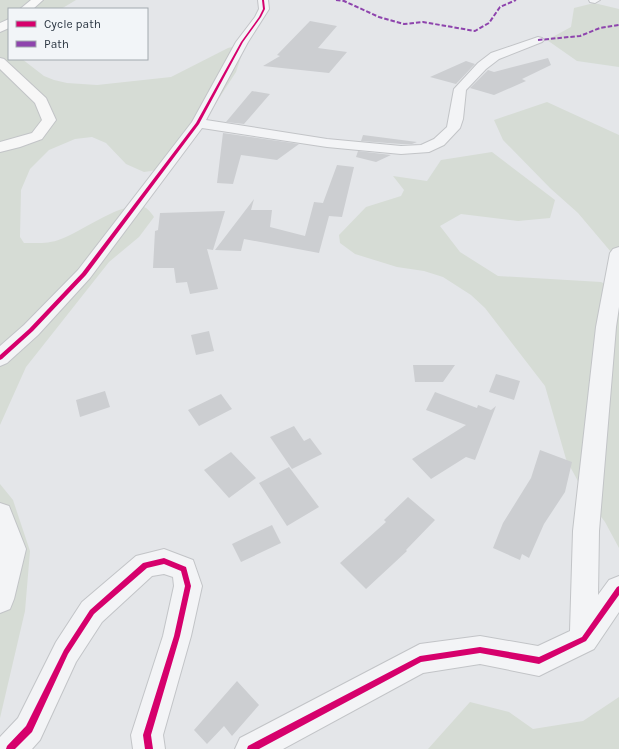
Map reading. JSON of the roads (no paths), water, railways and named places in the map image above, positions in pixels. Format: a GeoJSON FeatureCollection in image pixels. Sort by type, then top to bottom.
{"type":"FeatureCollection","features":[{"type":"Feature","properties":{"kind":"main road"},"geometry":{"type":"LineString","coordinates":[[27,8],[38,0]]}},
{"type":"Feature","properties":{"kind":"main road"},"geometry":{"type":"LineString","coordinates":[[0,29],[8,23]]}},
{"type":"Feature","properties":{"kind":"main road"},"geometry":{"type":"LineString","coordinates":[[0,62],[41,101],[49,120],[37,136],[15,144],[0,147]]}},
{"type":"Feature","properties":{"kind":"street"},"geometry":{"type":"LineString","coordinates":[[0,358],[31,330],[84,274],[198,123],[242,42],[260,17],[264,9],[263,0]]}},
{"type":"Feature","properties":{"kind":"street"},"geometry":{"type":"LineString","coordinates":[[198,123],[327,143],[401,150],[424,149],[439,142],[452,128],[456,119],[460,89],[482,66],[495,56],[538,40]]}},
{"type":"Feature","properties":{"kind":"street"},"geometry":{"type":"LineString","coordinates":[[584,639],[586,531],[606,327],[619,253]]}},
{"type":"Feature","properties":{"kind":"street"},"geometry":{"type":"LineString","coordinates":[[0,514],[13,549],[0,598]]}},
{"type":"Feature","properties":{"kind":"street"},"geometry":{"type":"LineString","coordinates":[[10,749],[29,729],[66,652],[92,612],[145,565],[164,561],[184,569],[188,586],[177,636],[147,735],[149,749]]}},
{"type":"Feature","properties":{"kind":"street"},"geometry":{"type":"LineString","coordinates":[[251,749],[420,659],[480,650],[539,661],[584,639],[619,589]]}}]}
